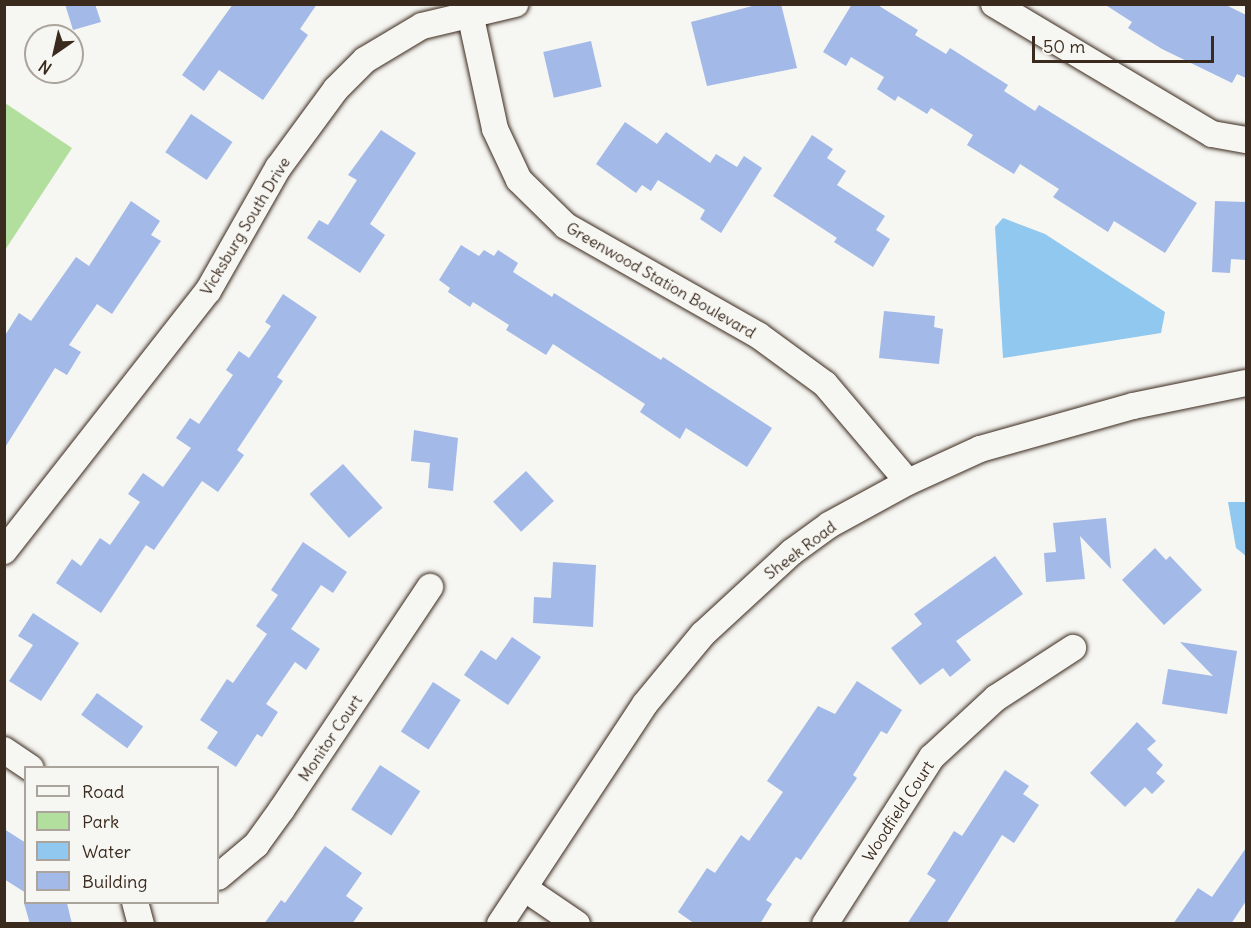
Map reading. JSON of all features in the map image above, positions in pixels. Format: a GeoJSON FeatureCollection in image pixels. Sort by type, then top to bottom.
{"type":"FeatureCollection","features":[{"type":"Feature","properties":{"kind":"street","name":"Vicksburg South Drive"},"geometry":{"type":"LineString","coordinates":[[4,551],[208,291],[278,168],[336,89],[365,60],[422,26],[469,10],[514,4]]}},
{"type":"Feature","properties":{"kind":"street"},"geometry":{"type":"LineString","coordinates":[[994,4],[1212,134],[1246,140]]}},
{"type":"Feature","properties":{"kind":"street","name":"Greenwood Station Boulevard"},"geometry":{"type":"LineString","coordinates":[[469,10],[495,129],[519,180],[566,226],[758,335],[825,384],[908,482]]}},
{"type":"Feature","properties":{"kind":"street","name":"Sheek Road"},"geometry":{"type":"LineString","coordinates":[[500,924],[645,704],[703,634],[792,552],[829,525],[908,482],[980,449],[1133,405],[1246,383]]}},
{"type":"Feature","properties":{"kind":"street","name":"Monitor Court"},"geometry":{"type":"LineString","coordinates":[[219,876],[256,845],[430,587]]}},
{"type":"Feature","properties":{"kind":"street","name":"Woodfield Court"},"geometry":{"type":"LineString","coordinates":[[825,924],[932,757],[996,698],[1073,648]]}},
{"type":"Feature","properties":{"kind":"street"},"geometry":{"type":"LineString","coordinates":[[4,750],[29,766]]}},
{"type":"Feature","properties":{"kind":"street"},"geometry":{"type":"LineString","coordinates":[[524,888],[577,924]]}},
{"type":"Feature","properties":{"kind":"green space"},"geometry":{"type":"Polygon","coordinates":[[[5,103],[72,148],[5,250],[5,103]]]}},
{"type":"Feature","properties":{"kind":"water"},"geometry":{"type":"Polygon","coordinates":[[[1003,218],[1045,234],[1165,312],[1161,333],[1003,358],[995,227],[1003,218]]]}},
{"type":"Feature","properties":{"kind":"water"},"geometry":{"type":"Polygon","coordinates":[[[1228,502],[1246,502],[1246,556],[1236,548],[1228,502]]]}},
{"type":"Feature","properties":{"kind":"building"},"geometry":{"type":"Polygon","coordinates":[[[65,4],[95,4],[101,22],[84,27],[84,24],[71,24],[65,4]]]}},
{"type":"Feature","properties":{"kind":"building"},"geometry":{"type":"Polygon","coordinates":[[[233,4],[317,4],[300,29],[308,35],[263,100],[219,70],[204,91],[182,75],[233,4]]]}},
{"type":"Feature","properties":{"kind":"building"},"geometry":{"type":"Polygon","coordinates":[[[760,4],[781,4],[797,68],[707,86],[691,22],[760,4]]]}},
{"type":"Feature","properties":{"kind":"building"},"geometry":{"type":"Polygon","coordinates":[[[852,4],[876,4],[918,30],[915,35],[946,54],[950,48],[1008,85],[1004,91],[1035,111],[1039,105],[1197,203],[1165,253],[1114,221],[1108,232],[1053,197],[1059,189],[1020,164],[1014,174],[967,145],[973,135],[931,108],[927,114],[898,96],[895,101],[877,89],[884,77],[851,57],[846,66],[823,52],[852,4]]]}},
{"type":"Feature","properties":{"kind":"building"},"geometry":{"type":"Polygon","coordinates":[[[1104,4],[1224,4],[1246,15],[1246,78],[1237,74],[1232,83],[1162,49],[1128,28],[1132,22],[1104,4]]]}},
{"type":"Feature","properties":{"kind":"building"},"geometry":{"type":"Polygon","coordinates":[[[591,41],[602,87],[554,98],[543,52],[591,41]]]}},
{"type":"Feature","properties":{"kind":"building"},"geometry":{"type":"Polygon","coordinates":[[[191,114],[232,142],[207,180],[165,152],[191,114]]]}},
{"type":"Feature","properties":{"kind":"building"},"geometry":{"type":"Polygon","coordinates":[[[625,122],[657,144],[666,132],[710,163],[716,154],[737,167],[744,156],[762,168],[721,233],[700,219],[705,210],[658,180],[651,191],[642,185],[636,193],[596,164],[625,122]]]}},
{"type":"Feature","properties":{"kind":"building"},"geometry":{"type":"Polygon","coordinates":[[[381,130],[416,153],[370,224],[385,235],[360,273],[307,238],[319,220],[328,225],[357,180],[348,175],[381,130]]]}},
{"type":"Feature","properties":{"kind":"building"},"geometry":{"type":"Polygon","coordinates":[[[812,135],[833,149],[827,158],[846,171],[837,185],[885,216],[876,230],[890,239],[873,267],[834,242],[837,238],[773,196],[812,135]]]}},
{"type":"Feature","properties":{"kind":"building"},"geometry":{"type":"Polygon","coordinates":[[[131,201],[160,221],[151,235],[161,241],[112,314],[97,304],[69,345],[81,352],[67,375],[55,368],[4,449],[4,337],[19,313],[31,321],[76,257],[89,266],[131,201]]]}},
{"type":"Feature","properties":{"kind":"building"},"geometry":{"type":"Polygon","coordinates":[[[1215,201],[1246,202],[1246,260],[1231,259],[1230,273],[1212,272],[1215,201]]]}},
{"type":"Feature","properties":{"kind":"building"},"geometry":{"type":"Polygon","coordinates":[[[461,245],[479,256],[484,250],[494,256],[498,250],[518,263],[513,272],[552,297],[554,293],[661,360],[663,357],[772,428],[747,467],[686,428],[680,439],[640,412],[645,404],[553,344],[546,355],[506,330],[509,325],[473,302],[470,307],[448,292],[450,288],[439,280],[461,245]]]}},
{"type":"Feature","properties":{"kind":"building"},"geometry":{"type":"Polygon","coordinates":[[[283,294],[317,317],[277,377],[283,381],[237,450],[244,455],[218,492],[202,481],[154,550],[146,545],[101,613],[56,583],[72,559],[81,566],[100,538],[110,545],[140,502],[128,494],[143,473],[163,487],[191,448],[176,438],[190,418],[199,424],[233,375],[226,370],[239,351],[249,358],[271,326],[265,322],[283,294]]]}},
{"type":"Feature","properties":{"kind":"building"},"geometry":{"type":"Polygon","coordinates":[[[884,311],[935,316],[934,327],[943,329],[939,364],[879,358],[884,311]]]}},
{"type":"Feature","properties":{"kind":"building"},"geometry":{"type":"Polygon","coordinates":[[[414,430],[458,438],[453,491],[428,488],[430,463],[411,461],[414,430]]]}},
{"type":"Feature","properties":{"kind":"building"},"geometry":{"type":"Polygon","coordinates":[[[343,464],[382,508],[349,538],[310,494],[343,464]]]}},
{"type":"Feature","properties":{"kind":"building"},"geometry":{"type":"Polygon","coordinates":[[[526,471],[554,501],[521,532],[493,502],[526,471]]]}},
{"type":"Feature","properties":{"kind":"building"},"geometry":{"type":"Polygon","coordinates":[[[1106,518],[1111,569],[1080,536],[1085,579],[1046,582],[1044,553],[1056,552],[1053,523],[1106,518]]]}},
{"type":"Feature","properties":{"kind":"building"},"geometry":{"type":"Polygon","coordinates":[[[303,542],[347,572],[333,593],[321,585],[291,629],[320,649],[306,670],[295,662],[266,704],[278,712],[262,737],[257,734],[236,767],[207,748],[218,732],[200,720],[227,679],[233,683],[267,634],[256,626],[278,595],[271,590],[303,542]]]}},
{"type":"Feature","properties":{"kind":"building"},"geometry":{"type":"Polygon","coordinates":[[[1155,548],[1166,560],[1170,556],[1202,590],[1164,625],[1122,580],[1155,548]]]}},
{"type":"Feature","properties":{"kind":"building"},"geometry":{"type":"Polygon","coordinates":[[[995,556],[1023,594],[956,641],[971,660],[950,677],[943,668],[920,685],[891,648],[922,624],[914,614],[995,556]]]}},
{"type":"Feature","properties":{"kind":"building"},"geometry":{"type":"Polygon","coordinates":[[[553,562],[596,565],[593,627],[533,623],[534,597],[551,598],[553,562]]]}},
{"type":"Feature","properties":{"kind":"building"},"geometry":{"type":"Polygon","coordinates":[[[33,613],[79,643],[41,701],[9,681],[33,645],[18,636],[33,613]]]}},
{"type":"Feature","properties":{"kind":"building"},"geometry":{"type":"Polygon","coordinates":[[[512,637],[541,657],[508,705],[464,675],[481,650],[496,660],[512,637]]]}},
{"type":"Feature","properties":{"kind":"building"},"geometry":{"type":"Polygon","coordinates":[[[1180,642],[1237,651],[1227,714],[1162,704],[1168,669],[1213,676],[1180,642]]]}},
{"type":"Feature","properties":{"kind":"building"},"geometry":{"type":"Polygon","coordinates":[[[857,681],[902,710],[887,734],[881,731],[853,775],[857,778],[801,860],[796,857],[766,900],[772,904],[760,924],[695,924],[678,912],[707,868],[715,873],[741,835],[749,841],[783,792],[767,781],[818,706],[835,714],[857,681]]]}},
{"type":"Feature","properties":{"kind":"building"},"geometry":{"type":"Polygon","coordinates":[[[433,682],[461,700],[429,749],[401,731],[433,682]]]}},
{"type":"Feature","properties":{"kind":"building"},"geometry":{"type":"Polygon","coordinates":[[[97,693],[143,727],[127,748],[81,715],[97,693]]]}},
{"type":"Feature","properties":{"kind":"building"},"geometry":{"type":"Polygon","coordinates":[[[1137,722],[1156,741],[1147,749],[1163,765],[1156,773],[1165,781],[1152,794],[1145,787],[1125,807],[1090,773],[1137,722]]]}},
{"type":"Feature","properties":{"kind":"building"},"geometry":{"type":"Polygon","coordinates":[[[380,765],[420,791],[391,836],[351,809],[380,765]]]}},
{"type":"Feature","properties":{"kind":"building"},"geometry":{"type":"Polygon","coordinates":[[[1005,770],[1029,786],[1023,794],[1039,805],[1014,843],[1002,835],[946,924],[907,924],[936,880],[927,874],[954,831],[962,836],[1005,770]]]}},
{"type":"Feature","properties":{"kind":"building"},"geometry":{"type":"Polygon","coordinates":[[[4,829],[24,842],[24,892],[4,879],[4,829]]]}},
{"type":"Feature","properties":{"kind":"building"},"geometry":{"type":"Polygon","coordinates":[[[325,846],[362,873],[346,896],[363,908],[352,924],[264,924],[281,900],[285,903],[325,846]]]}},
{"type":"Feature","properties":{"kind":"building"},"geometry":{"type":"Polygon","coordinates":[[[1246,848],[1246,901],[1231,924],[1173,924],[1198,888],[1212,897],[1246,848]]]}},
{"type":"Feature","properties":{"kind":"building"},"geometry":{"type":"Polygon","coordinates":[[[24,904],[67,904],[72,924],[30,924],[24,904]]]}}]}
